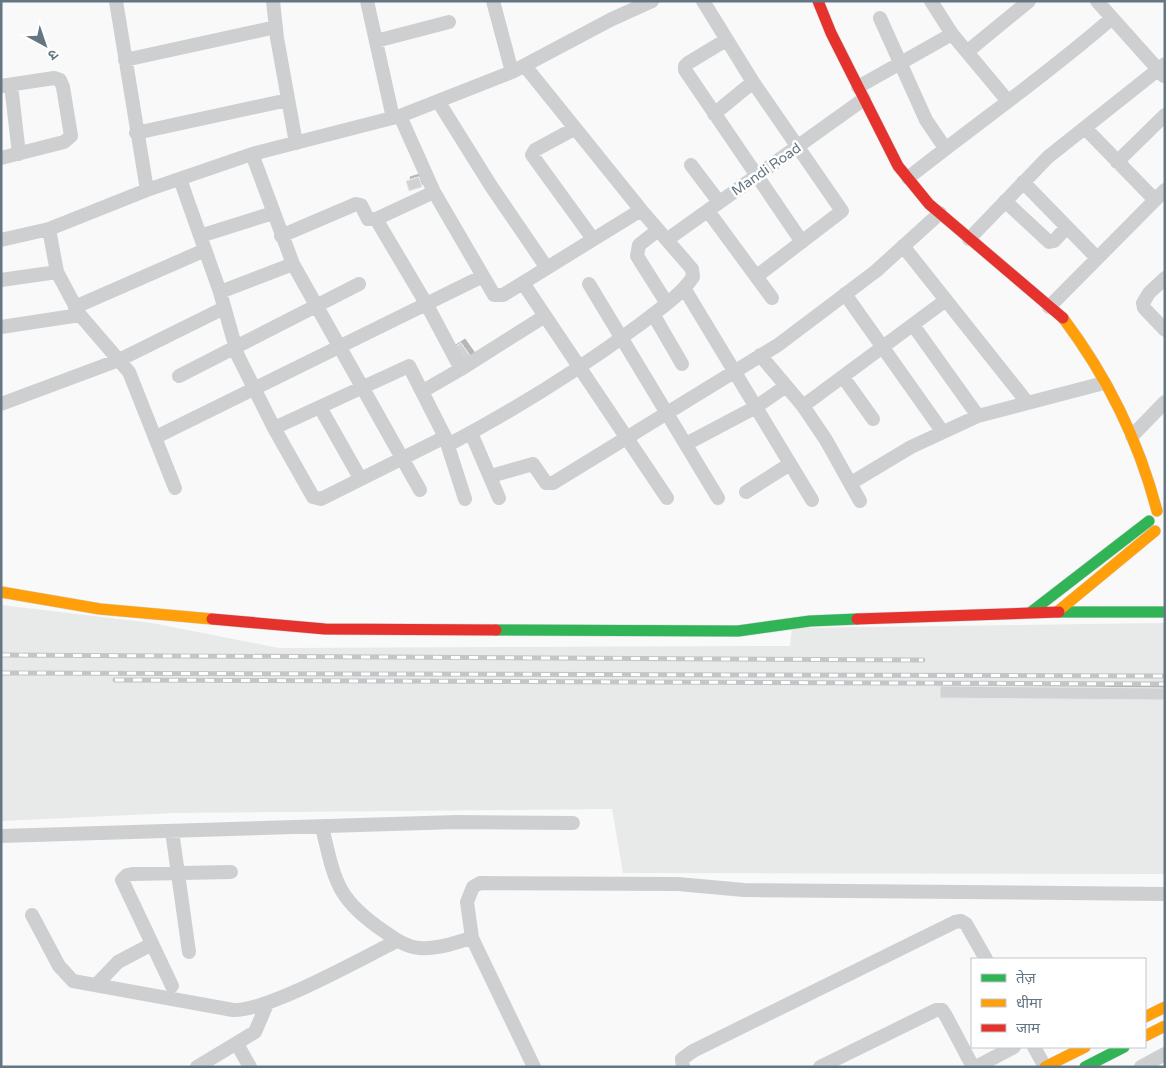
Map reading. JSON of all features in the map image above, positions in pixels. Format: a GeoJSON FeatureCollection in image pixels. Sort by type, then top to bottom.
{"type":"FeatureCollection","features":[{"type":"Feature","properties":{"kind":"street"},"geometry":{"type":"LineString","coordinates":[[116,1],[136,133],[147,190]]}},
{"type":"Feature","properties":{"kind":"street"},"geometry":{"type":"LineString","coordinates":[[273,1],[296,143]]}},
{"type":"Feature","properties":{"kind":"street"},"geometry":{"type":"LineString","coordinates":[[367,1],[396,117],[434,192],[490,291],[498,296],[523,283],[641,210]]}},
{"type":"Feature","properties":{"kind":"street"},"geometry":{"type":"LineString","coordinates":[[180,179],[220,292],[236,348],[274,428],[310,494],[316,499],[321,499],[402,457],[471,433],[578,368],[622,337],[684,288],[693,273],[574,129],[518,69],[493,1]]}},
{"type":"Feature","properties":{"kind":"street"},"geometry":{"type":"LineString","coordinates":[[1,240],[49,229],[147,190],[252,154],[396,117],[518,69],[612,19],[652,1]]}},
{"type":"Feature","properties":{"kind":"street"},"geometry":{"type":"LineString","coordinates":[[702,1],[753,82],[842,211],[756,276]]}},
{"type":"Feature","properties":{"kind":"street"},"geometry":{"type":"LineString","coordinates":[[818,1],[831,33],[898,166],[940,213],[1063,318],[1082,344],[1132,436],[1161,512],[1153,513],[1159,529]]}},
{"type":"Feature","properties":{"kind":"street"},"geometry":{"type":"LineString","coordinates":[[968,51],[1029,1]]}},
{"type":"Feature","properties":{"kind":"street"},"geometry":{"type":"LineString","coordinates":[[969,239],[1048,157],[1162,71],[1098,1]]}},
{"type":"Feature","properties":{"kind":"street"},"geometry":{"type":"LineString","coordinates":[[934,3],[952,34],[1007,100]]}},
{"type":"Feature","properties":{"kind":"street"},"geometry":{"type":"LineString","coordinates":[[880,18],[926,120],[945,148]]}},
{"type":"Feature","properties":{"kind":"street"},"geometry":{"type":"LineString","coordinates":[[908,178],[1007,100],[1062,62],[1112,18]]}},
{"type":"Feature","properties":{"kind":"street"},"geometry":{"type":"LineString","coordinates":[[376,41],[449,22]]}},
{"type":"Feature","properties":{"kind":"street"},"geometry":{"type":"LineString","coordinates":[[125,60],[276,27]]}},
{"type":"Feature","properties":{"kind":"street","name":"Mandi Road"},"geometry":{"type":"LineString","coordinates":[[666,302],[637,256],[639,245],[663,235],[708,210],[798,146],[899,63],[952,34]]}},
{"type":"Feature","properties":{"kind":"street"},"geometry":{"type":"LineString","coordinates":[[726,40],[688,63],[684,68],[802,242]]}},
{"type":"Feature","properties":{"kind":"street"},"geometry":{"type":"LineString","coordinates":[[1,158],[19,154],[64,142],[71,136],[60,80],[54,78],[6,85],[19,154]]}},
{"type":"Feature","properties":{"kind":"street"},"geometry":{"type":"LineString","coordinates":[[714,114],[753,82]]}},
{"type":"Feature","properties":{"kind":"street"},"geometry":{"type":"LineString","coordinates":[[136,133],[288,100]]}},
{"type":"Feature","properties":{"kind":"street"},"geometry":{"type":"LineString","coordinates":[[438,101],[491,186],[547,268]]}},
{"type":"Feature","properties":{"kind":"street"},"geometry":{"type":"LineString","coordinates":[[1117,162],[1165,115]]}},
{"type":"Feature","properties":{"kind":"street"},"geometry":{"type":"LineString","coordinates":[[574,129],[535,150],[532,156],[593,239]]}},
{"type":"Feature","properties":{"kind":"street"},"geometry":{"type":"LineString","coordinates":[[1086,129],[1154,200]]}},
{"type":"Feature","properties":{"kind":"street"},"geometry":{"type":"LineString","coordinates":[[252,154],[293,264],[420,490]]}},
{"type":"Feature","properties":{"kind":"street"},"geometry":{"type":"LineString","coordinates":[[691,164],[719,202]]}},
{"type":"Feature","properties":{"kind":"street"},"geometry":{"type":"LineString","coordinates":[[1023,182],[1097,258]]}},
{"type":"Feature","properties":{"kind":"street"},"geometry":{"type":"LineString","coordinates":[[1049,307],[1165,190]]}},
{"type":"Feature","properties":{"kind":"street"},"geometry":{"type":"LineString","coordinates":[[281,236],[356,204],[361,205],[368,218],[376,219],[434,192]]}},
{"type":"Feature","properties":{"kind":"street"},"geometry":{"type":"LineString","coordinates":[[1005,200],[1049,242],[1054,241],[1067,227]]}},
{"type":"Feature","properties":{"kind":"street"},"geometry":{"type":"LineString","coordinates":[[708,210],[772,298]]}},
{"type":"Feature","properties":{"kind":"street"},"geometry":{"type":"LineString","coordinates":[[200,236],[273,213]]}},
{"type":"Feature","properties":{"kind":"street"},"geometry":{"type":"LineString","coordinates":[[491,476],[533,464],[546,483],[550,484],[760,356],[876,271],[940,213]]}},
{"type":"Feature","properties":{"kind":"street"},"geometry":{"type":"LineString","coordinates":[[376,219],[427,305],[461,370]]}},
{"type":"Feature","properties":{"kind":"street"},"geometry":{"type":"LineString","coordinates":[[49,229],[57,272],[77,311],[119,360],[132,379],[175,488]]}},
{"type":"Feature","properties":{"kind":"street"},"geometry":{"type":"LineString","coordinates":[[903,246],[1027,402]]}},
{"type":"Feature","properties":{"kind":"street"},"geometry":{"type":"LineString","coordinates":[[1,327],[77,311],[205,250]]}},
{"type":"Feature","properties":{"kind":"street"},"geometry":{"type":"LineString","coordinates":[[220,292],[293,264]]}},
{"type":"Feature","properties":{"kind":"street"},"geometry":{"type":"LineString","coordinates":[[1,280],[57,272]]}},
{"type":"Feature","properties":{"kind":"street"},"geometry":{"type":"LineString","coordinates":[[156,438],[482,277]]}},
{"type":"Feature","properties":{"kind":"street"},"geometry":{"type":"LineString","coordinates":[[1165,278],[1149,293],[1143,303],[1144,308],[1165,330]]}},
{"type":"Feature","properties":{"kind":"street"},"geometry":{"type":"LineString","coordinates":[[523,283],[578,368],[668,498]]}},
{"type":"Feature","properties":{"kind":"street"},"geometry":{"type":"LineString","coordinates":[[179,376],[359,284]]}},
{"type":"Feature","properties":{"kind":"street"},"geometry":{"type":"LineString","coordinates":[[589,284],[718,498]]}},
{"type":"Feature","properties":{"kind":"street"},"geometry":{"type":"LineString","coordinates":[[684,288],[812,500]]}},
{"type":"Feature","properties":{"kind":"street"},"geometry":{"type":"LineString","coordinates":[[845,294],[942,431]]}},
{"type":"Feature","properties":{"kind":"street"},"geometry":{"type":"LineString","coordinates":[[803,406],[946,300]]}},
{"type":"Feature","properties":{"kind":"street"},"geometry":{"type":"LineString","coordinates":[[1,404],[119,360],[224,308]]}},
{"type":"Feature","properties":{"kind":"street"},"geometry":{"type":"LineString","coordinates":[[653,314],[682,364]]}},
{"type":"Feature","properties":{"kind":"street"},"geometry":{"type":"LineString","coordinates":[[424,391],[461,370],[545,316]]}},
{"type":"Feature","properties":{"kind":"street"},"geometry":{"type":"LineString","coordinates":[[913,325],[978,416]]}},
{"type":"Feature","properties":{"kind":"street"},"geometry":{"type":"LineString","coordinates":[[760,356],[803,406],[851,483],[860,501]]}},
{"type":"Feature","properties":{"kind":"street"},"geometry":{"type":"LineString","coordinates":[[274,428],[409,366],[424,391],[447,441],[465,499]]}},
{"type":"Feature","properties":{"kind":"street"},"geometry":{"type":"LineString","coordinates":[[843,377],[873,419]]}},
{"type":"Feature","properties":{"kind":"street"},"geometry":{"type":"LineString","coordinates":[[851,483],[882,463],[942,431],[978,416],[1104,383]]}},
{"type":"Feature","properties":{"kind":"street"},"geometry":{"type":"LineString","coordinates":[[686,444],[756,407],[786,386]]}},
{"type":"Feature","properties":{"kind":"street"},"geometry":{"type":"LineString","coordinates":[[1132,436],[1165,402]]}},
{"type":"Feature","properties":{"kind":"street"},"geometry":{"type":"LineString","coordinates":[[321,408],[360,478]]}},
{"type":"Feature","properties":{"kind":"street"},"geometry":{"type":"LineString","coordinates":[[471,433],[499,498]]}},
{"type":"Feature","properties":{"kind":"street"},"geometry":{"type":"LineString","coordinates":[[746,492],[790,464]]}},
{"type":"Feature","properties":{"kind":"street"},"geometry":{"type":"LineString","coordinates":[[1030,612],[1159,529]]}},
{"type":"Feature","properties":{"kind":"street"},"geometry":{"type":"LineString","coordinates":[[1056,612],[1159,529]]}},
{"type":"Feature","properties":{"kind":"street"},"geometry":{"type":"LineString","coordinates":[[1,592],[100,608],[343,630],[738,631],[810,621],[1030,612],[1165,612]]}},
{"type":"Feature","properties":{"kind":"street"},"geometry":{"type":"LineString","coordinates":[[1,836],[457,822],[572,823]]}},
{"type":"Feature","properties":{"kind":"street"},"geometry":{"type":"LineString","coordinates":[[322,827],[340,890],[353,907],[397,940],[418,948],[431,948],[472,938]]}},
{"type":"Feature","properties":{"kind":"street"},"geometry":{"type":"LineString","coordinates":[[172,831],[189,952]]}},
{"type":"Feature","properties":{"kind":"street"},"geometry":{"type":"LineString","coordinates":[[172,986],[122,880],[127,875],[132,874],[231,872]]}},
{"type":"Feature","properties":{"kind":"street"},"geometry":{"type":"LineString","coordinates":[[534,1067],[472,938],[467,902],[473,887],[480,883],[678,884],[744,890],[1165,894]]}},
{"type":"Feature","properties":{"kind":"street"},"geometry":{"type":"LineString","coordinates":[[32,915],[64,973],[73,981],[217,1008],[244,1011],[267,1004],[397,940]]}},
{"type":"Feature","properties":{"kind":"street"},"geometry":{"type":"LineString","coordinates":[[683,1067],[682,1059],[693,1051],[954,922],[961,921],[966,924],[985,958]]}},
{"type":"Feature","properties":{"kind":"street"},"geometry":{"type":"LineString","coordinates":[[96,985],[118,962],[152,944]]}},
{"type":"Feature","properties":{"kind":"street"},"geometry":{"type":"LineString","coordinates":[[200,1066],[255,1032],[267,1004]]}},
{"type":"Feature","properties":{"kind":"street"},"geometry":{"type":"LineString","coordinates":[[1146,1016],[1165,1007]]}},
{"type":"Feature","properties":{"kind":"street"},"geometry":{"type":"LineString","coordinates":[[820,1067],[936,1010],[942,1010],[946,1016],[974,1067],[1012,1048]]}},
{"type":"Feature","properties":{"kind":"street"},"geometry":{"type":"LineString","coordinates":[[1146,1036],[1164,1030]]}},
{"type":"Feature","properties":{"kind":"street"},"geometry":{"type":"LineString","coordinates":[[237,1044],[250,1067]]}},
{"type":"Feature","properties":{"kind":"street"},"geometry":{"type":"LineString","coordinates":[[1035,1048],[1045,1067],[1083,1048]]}},
{"type":"Feature","properties":{"kind":"street"},"geometry":{"type":"LineString","coordinates":[[1085,1067],[1122,1048]]}},
{"type":"Feature","properties":{"kind":"street"},"geometry":{"type":"LineString","coordinates":[[1141,1067],[1165,1054]]}},
{"type":"Feature","properties":{"kind":"shaded area"},"geometry":{"type":"Polygon","coordinates":[[[1,605],[152,623],[279,648],[790,646],[792,628],[1165,623],[1165,874],[623,873],[612,809],[175,813],[1,821],[1,605]]]}},
{"type":"Feature","properties":{"kind":"building"},"geometry":{"type":"Polygon","coordinates":[[[419,177],[422,187],[409,191],[406,181],[419,177]]]}},
{"type":"Feature","properties":{"kind":"building"},"geometry":{"type":"Polygon","coordinates":[[[461,343],[473,360],[463,366],[452,349],[461,343]]]}},
{"type":"Feature","properties":{"kind":"building"},"geometry":{"type":"Polygon","coordinates":[[[940,686],[1165,688],[1165,700],[940,698],[940,686]]]}},
{"type":"Feature","properties":{"kind":"railway"},"geometry":{"type":"LineString","coordinates":[[1,655],[923,660]]}},
{"type":"Feature","properties":{"kind":"railway"},"geometry":{"type":"LineString","coordinates":[[1,673],[1165,676]]}},
{"type":"Feature","properties":{"kind":"railway"},"geometry":{"type":"LineString","coordinates":[[115,680],[1165,684]]}},
{"type":"Feature","properties":{"kind":"traffic: fast"},"geometry":{"type":"LineString","coordinates":[[1031,612],[1149,521]]}},
{"type":"Feature","properties":{"kind":"traffic: fast"},"geometry":{"type":"LineString","coordinates":[[1059,612],[1165,612]]}},
{"type":"Feature","properties":{"kind":"traffic: fast"},"geometry":{"type":"LineString","coordinates":[[496,630],[738,631],[810,621],[857,619]]}},
{"type":"Feature","properties":{"kind":"traffic: fast"},"geometry":{"type":"LineString","coordinates":[[1085,1067],[1122,1048]]}},
{"type":"Feature","properties":{"kind":"traffic: slow"},"geometry":{"type":"LineString","coordinates":[[1063,318],[1093,362],[1119,410],[1141,460],[1157,511]]}},
{"type":"Feature","properties":{"kind":"traffic: slow"},"geometry":{"type":"LineString","coordinates":[[1057,612],[1155,531]]}},
{"type":"Feature","properties":{"kind":"traffic: slow"},"geometry":{"type":"LineString","coordinates":[[1,592],[100,609],[212,619]]}},
{"type":"Feature","properties":{"kind":"traffic: slow"},"geometry":{"type":"LineString","coordinates":[[1146,1016],[1165,1007]]}},
{"type":"Feature","properties":{"kind":"traffic: slow"},"geometry":{"type":"LineString","coordinates":[[1146,1036],[1165,1026]]}},
{"type":"Feature","properties":{"kind":"traffic: slow"},"geometry":{"type":"LineString","coordinates":[[1045,1067],[1083,1048]]}},
{"type":"Feature","properties":{"kind":"traffic: jam"},"geometry":{"type":"LineString","coordinates":[[818,1],[831,33],[898,166],[929,204],[1063,318]]}},
{"type":"Feature","properties":{"kind":"traffic: jam"},"geometry":{"type":"LineString","coordinates":[[857,619],[1059,612]]}},
{"type":"Feature","properties":{"kind":"traffic: jam"},"geometry":{"type":"LineString","coordinates":[[212,619],[325,629],[496,630]]}}]}
